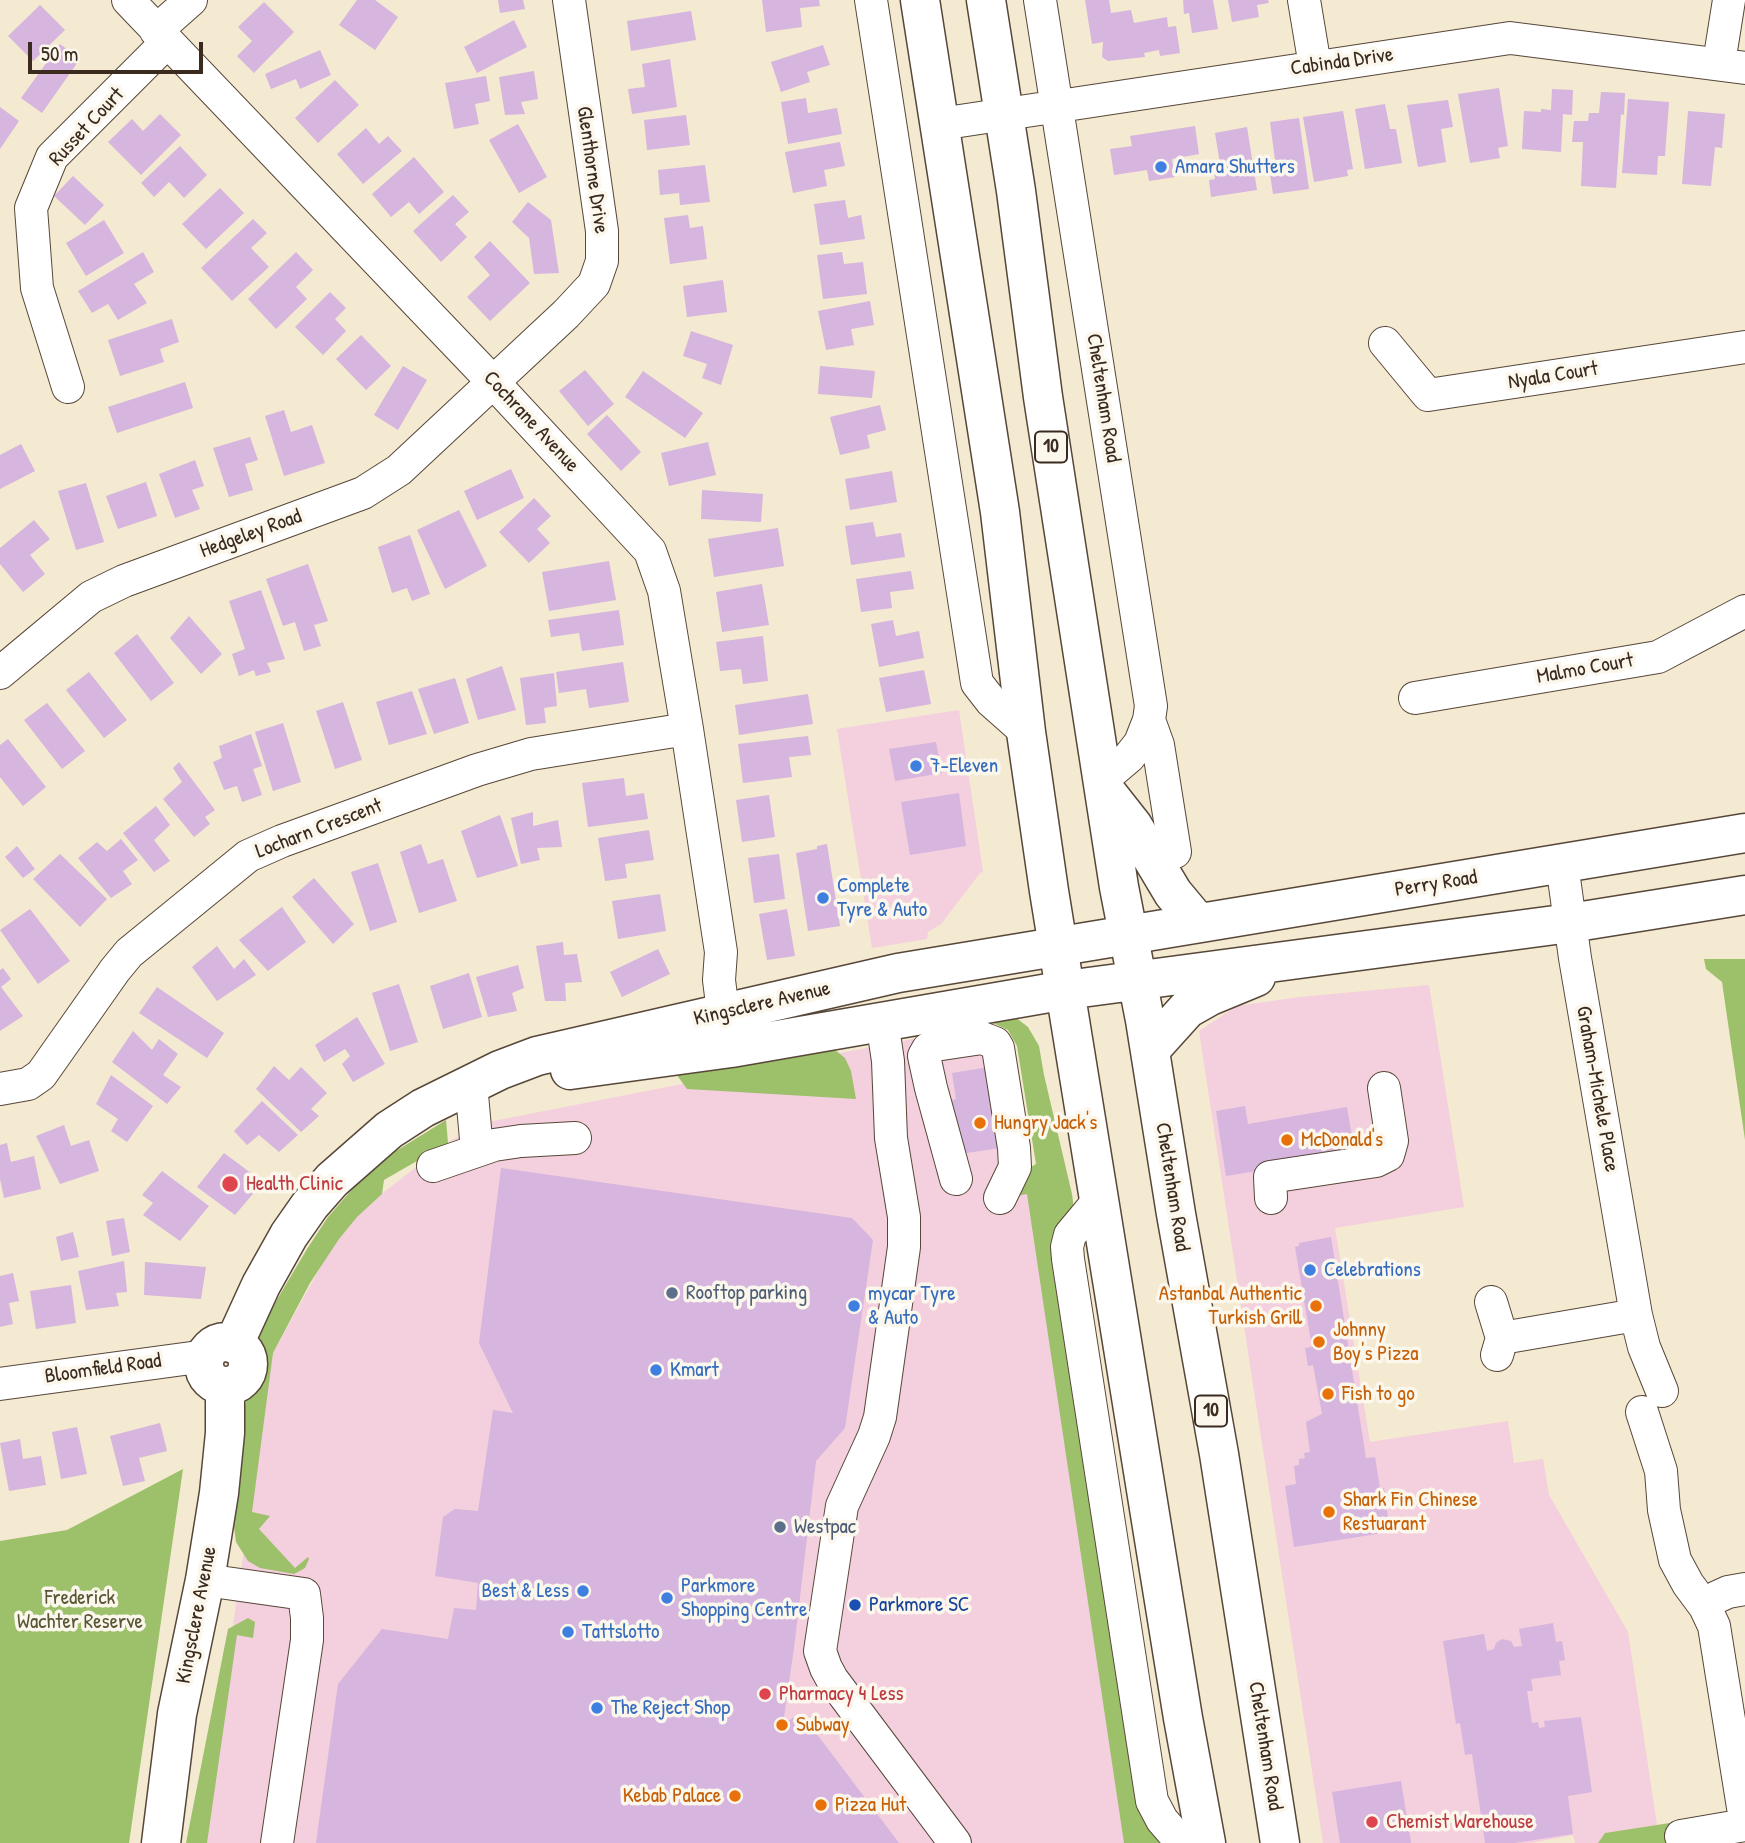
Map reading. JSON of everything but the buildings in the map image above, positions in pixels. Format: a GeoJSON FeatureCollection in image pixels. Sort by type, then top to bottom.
{"type":"FeatureCollection","features":[{"type":"Feature","properties":{"kind":"main road"},"geometry":{"type":"LineString","coordinates":[[920,0],[1007,561],[1026,732],[1049,891],[1183,1718],[1206,1843]]}},
{"type":"Feature","properties":{"kind":"main road","name":"Cheltenham Road"},"geometry":{"type":"LineString","coordinates":[[986,0],[1005,114],[1043,397],[1127,935],[1150,1050],[1223,1482],[1280,1843]]}},
{"type":"Feature","properties":{"kind":"main road"},"geometry":{"type":"LineString","coordinates":[[1103,784],[1133,826],[1172,893],[1198,923]]}},
{"type":"Feature","properties":{"kind":"main road","name":"Perry Road"},"geometry":{"type":"LineString","coordinates":[[1059,945],[1745,833]]}},
{"type":"Feature","properties":{"kind":"main road"},"geometry":{"type":"LineString","coordinates":[[1137,981],[1570,923],[1745,895]]}},
{"type":"Feature","properties":{"kind":"main road","name":"Kingsclere Avenue"},"geometry":{"type":"LineString","coordinates":[[161,1843],[177,1714],[205,1580],[219,1493],[225,1433],[221,1362],[289,1235],[332,1180],[389,1130],[423,1108],[471,1084],[734,1022],[866,980],[1059,945]]}},
{"type":"Feature","properties":{"kind":"main road"},"geometry":{"type":"LineString","coordinates":[[1150,1050],[1173,1022],[1198,1002],[1233,985],[1314,957]]}},
{"type":"Feature","properties":{"kind":"main road"},"geometry":{"type":"LineString","coordinates":[[866,980],[872,1022]]}},
{"type":"Feature","properties":{"kind":"main road","name":"Kingsclere Avenue"},"geometry":{"type":"LineString","coordinates":[[734,1022],[872,1022],[1137,981]]}},
{"type":"Feature","properties":{"kind":"street","name":"Cochrane Avenue"},"geometry":{"type":"LineString","coordinates":[[128,0],[494,382],[650,551],[664,591],[721,952],[740,986],[734,1022]]}},
{"type":"Feature","properties":{"kind":"street","name":"Russet Court"},"geometry":{"type":"LineString","coordinates":[[68,387],[37,288],[31,208],[52,158],[162,37],[191,0]]}},
{"type":"Feature","properties":{"kind":"street","name":"Glenthorne Drive"},"geometry":{"type":"LineString","coordinates":[[494,382],[594,284],[602,261],[602,231],[569,0]]}},
{"type":"Feature","properties":{"kind":"street"},"geometry":{"type":"LineString","coordinates":[[871,0],[977,683],[981,727]]}},
{"type":"Feature","properties":{"kind":"street","name":"Cheltenham Road"},"geometry":{"type":"LineString","coordinates":[[1040,0],[1151,706],[1140,743],[1103,784]]}},
{"type":"Feature","properties":{"kind":"street"},"geometry":{"type":"LineString","coordinates":[[1304,0],[1315,66]]}},
{"type":"Feature","properties":{"kind":"street"},"geometry":{"type":"LineString","coordinates":[[1729,0],[1732,66]]}},
{"type":"Feature","properties":{"kind":"street","name":"Cabinda Drive"},"geometry":{"type":"LineString","coordinates":[[940,124],[1510,38],[1732,66]]}},
{"type":"Feature","properties":{"kind":"street","name":"Nyala Court"},"geometry":{"type":"LineString","coordinates":[[1385,343],[1428,395],[1745,346]]}},
{"type":"Feature","properties":{"kind":"street","name":"Hedgeley Road"},"geometry":{"type":"LineString","coordinates":[[0,673],[90,597],[124,581],[363,492],[399,470],[494,382]]}},
{"type":"Feature","properties":{"kind":"street","name":"Malmo Court"},"geometry":{"type":"LineString","coordinates":[[1415,698],[1658,657],[1745,611]]}},
{"type":"Feature","properties":{"kind":"street"},"geometry":{"type":"LineString","coordinates":[[977,683],[985,696],[1026,732]]}},
{"type":"Feature","properties":{"kind":"street"},"geometry":{"type":"LineString","coordinates":[[1149,720],[1158,746],[1175,852]]}},
{"type":"Feature","properties":{"kind":"street","name":"Locharn Crescent"},"geometry":{"type":"LineString","coordinates":[[0,1089],[28,1084],[41,1075],[129,953],[248,856],[282,841],[488,766],[531,754],[687,729]]}},
{"type":"Feature","properties":{"kind":"street","name":"Graham-Michele Place"},"geometry":{"type":"LineString","coordinates":[[1562,864],[1636,1315],[1655,1402],[1664,1510],[1675,1560],[1714,1626],[1745,1823]]}},
{"type":"Feature","properties":{"kind":"street"},"geometry":{"type":"LineString","coordinates":[[872,1022],[888,1061],[891,1138],[905,1230],[883,1402],[874,1436],[842,1506],[820,1651],[832,1679],[955,1843]]}},
{"type":"Feature","properties":{"kind":"street"},"geometry":{"type":"LineString","coordinates":[[956,1180],[924,1056],[928,1049],[936,1045],[982,1038],[998,1046],[1014,1148],[1015,1167],[1000,1198]]}},
{"type":"Feature","properties":{"kind":"street"},"geometry":{"type":"LineString","coordinates":[[471,1084],[477,1150]]}},
{"type":"Feature","properties":{"kind":"street"},"geometry":{"type":"LineString","coordinates":[[1271,1198],[1270,1177],[1368,1161],[1374,1154],[1377,1141],[1377,1089]]}},
{"type":"Feature","properties":{"kind":"street"},"geometry":{"type":"LineString","coordinates":[[433,1166],[477,1150],[522,1141],[575,1138]]}},
{"type":"Feature","properties":{"kind":"street"},"geometry":{"type":"LineString","coordinates":[[1100,1199],[1070,1235],[1067,1243],[1068,1259],[1153,1805],[1162,1821],[1182,1843]]}},
{"type":"Feature","properties":{"kind":"street"},"geometry":{"type":"LineString","coordinates":[[1491,1303],[1500,1346],[1636,1315]]}},
{"type":"Feature","properties":{"kind":"street","name":"Bloomfield Road"},"geometry":{"type":"LineString","coordinates":[[0,1384],[221,1362]]}},
{"type":"Feature","properties":{"kind":"street"},"geometry":{"type":"LineString","coordinates":[[205,1580],[304,1594],[307,1640],[277,1843]]}},
{"type":"Feature","properties":{"kind":"street"},"geometry":{"type":"LineString","coordinates":[[1705,1607],[1728,1592],[1745,1589]]}},
{"type":"Feature","properties":{"kind":"street"},"geometry":{"type":"LineString","coordinates":[[1681,1836],[1745,1823]]}},
{"type":"Feature","properties":{"kind":"shaded area","name":"7-Eleven"},"geometry":{"type":"Polygon","coordinates":[[[959,710],[983,872],[941,924],[928,932],[927,939],[872,948],[837,729],[959,710]]]}},
{"type":"Feature","properties":{"kind":"shaded area"},"geometry":{"type":"Polygon","coordinates":[[[1429,985],[1464,1207],[1335,1228],[1370,1442],[1508,1421],[1514,1463],[1543,1459],[1549,1495],[1628,1632],[1657,1825],[1606,1833],[1598,1843],[1575,1843],[1573,1835],[1530,1843],[1323,1843],[1199,1031],[1237,1006],[1429,985]]]}},
{"type":"Feature","properties":{"kind":"shaded area","name":"Parkmore Shopping Centre"},"geometry":{"type":"Polygon","coordinates":[[[988,1026],[1011,1042],[1135,1843],[201,1843],[273,1353],[346,1221],[448,1143],[478,1124],[988,1026]]]}},
{"type":"Feature","properties":{"kind":"green space"},"geometry":{"type":"Polygon","coordinates":[[[1704,959],[1745,959],[1745,1140],[1722,982],[1706,969],[1704,959]]]}},
{"type":"Feature","properties":{"kind":"green space"},"geometry":{"type":"Polygon","coordinates":[[[1015,1017],[1028,1027],[1039,1046],[1072,1194],[1155,1832],[1159,1843],[1124,1843],[1027,1194],[1011,1197],[1024,1171],[1036,1164],[1017,1046],[1008,1030],[989,1021],[1015,1017]]]}},
{"type":"Feature","properties":{"kind":"green space"},"geometry":{"type":"Polygon","coordinates":[[[835,1050],[845,1058],[851,1071],[856,1099],[687,1089],[676,1074],[835,1050]]]}},
{"type":"Feature","properties":{"kind":"green space"},"geometry":{"type":"Polygon","coordinates":[[[446,1120],[448,1143],[384,1180],[382,1194],[357,1217],[339,1239],[310,1283],[273,1353],[252,1512],[270,1516],[259,1529],[295,1568],[308,1557],[309,1559],[305,1568],[294,1574],[260,1568],[248,1561],[236,1542],[234,1527],[244,1409],[257,1360],[256,1335],[328,1217],[355,1186],[396,1151],[446,1120]]]}},
{"type":"Feature","properties":{"kind":"green space","name":"Frederick Wachter Reserve"},"geometry":{"type":"Polygon","coordinates":[[[183,1469],[129,1843],[0,1843],[0,1541],[67,1530],[183,1469]]]}},
{"type":"Feature","properties":{"kind":"green space"},"geometry":{"type":"Polygon","coordinates":[[[248,1618],[255,1622],[253,1638],[237,1635],[207,1843],[186,1843],[228,1629],[248,1618]]]}},
{"type":"Feature","properties":{"kind":"green space"},"geometry":{"type":"Polygon","coordinates":[[[1676,1822],[1679,1843],[1598,1843],[1605,1833],[1676,1822]]]}},
{"type":"Feature","properties":{"kind":"place","name":"Amara Shutters"},"geometry":{"type":"Point","coordinates":[1161,167]}},
{"type":"Feature","properties":{"kind":"place","name":"7-Eleven"},"geometry":{"type":"Point","coordinates":[916,766]}},
{"type":"Feature","properties":{"kind":"place","name":"Complete Tyre & Auto"},"geometry":{"type":"Point","coordinates":[823,898]}},
{"type":"Feature","properties":{"kind":"place","name":"Hungry Jack's"},"geometry":{"type":"Point","coordinates":[980,1123]}},
{"type":"Feature","properties":{"kind":"place","name":"McDonald's"},"geometry":{"type":"Point","coordinates":[1287,1140]}},
{"type":"Feature","properties":{"kind":"place","name":"Health Clinic"},"geometry":{"type":"Point","coordinates":[230,1184]}},
{"type":"Feature","properties":{"kind":"place","name":"Celebrations"},"geometry":{"type":"Point","coordinates":[1310,1270]}},
{"type":"Feature","properties":{"kind":"place","name":"Rooftop parking"},"geometry":{"type":"Point","coordinates":[672,1293]}},
{"type":"Feature","properties":{"kind":"place","name":"mycar Tyre & Auto"},"geometry":{"type":"Point","coordinates":[854,1306]}},
{"type":"Feature","properties":{"kind":"place","name":"Astanbal Authentic Turkish Grill"},"geometry":{"type":"Point","coordinates":[1316,1306]}},
{"type":"Feature","properties":{"kind":"place","name":"Johnny Boy's Pizza"},"geometry":{"type":"Point","coordinates":[1319,1342]}},
{"type":"Feature","properties":{"kind":"place","name":"Kmart"},"geometry":{"type":"Point","coordinates":[656,1370]}},
{"type":"Feature","properties":{"kind":"place","name":"Fish to go"},"geometry":{"type":"Point","coordinates":[1328,1394]}},
{"type":"Feature","properties":{"kind":"place","name":"Shark Fin Chinese Restuarant"},"geometry":{"type":"Point","coordinates":[1329,1512]}},
{"type":"Feature","properties":{"kind":"place","name":"Westpac"},"geometry":{"type":"Point","coordinates":[780,1527]}},
{"type":"Feature","properties":{"kind":"place","name":"Best & Less"},"geometry":{"type":"Point","coordinates":[583,1591]}},
{"type":"Feature","properties":{"kind":"place","name":"Parkmore Shopping Centre"},"geometry":{"type":"Point","coordinates":[667,1598]}},
{"type":"Feature","properties":{"kind":"place","name":"Parkmore SC"},"geometry":{"type":"Point","coordinates":[855,1605]}},
{"type":"Feature","properties":{"kind":"place","name":"Tattslotto"},"geometry":{"type":"Point","coordinates":[568,1632]}},
{"type":"Feature","properties":{"kind":"place","name":"Pharmacy 4 Less"},"geometry":{"type":"Point","coordinates":[765,1694]}},
{"type":"Feature","properties":{"kind":"place","name":"The Reject Shop"},"geometry":{"type":"Point","coordinates":[597,1708]}},
{"type":"Feature","properties":{"kind":"place","name":"Subway"},"geometry":{"type":"Point","coordinates":[782,1725]}},
{"type":"Feature","properties":{"kind":"place","name":"Kebab Palace"},"geometry":{"type":"Point","coordinates":[735,1796]}},
{"type":"Feature","properties":{"kind":"place","name":"Pizza Hut"},"geometry":{"type":"Point","coordinates":[821,1805]}},
{"type":"Feature","properties":{"kind":"place","name":"Chemist Warehouse"},"geometry":{"type":"Point","coordinates":[1372,1822]}}]}
